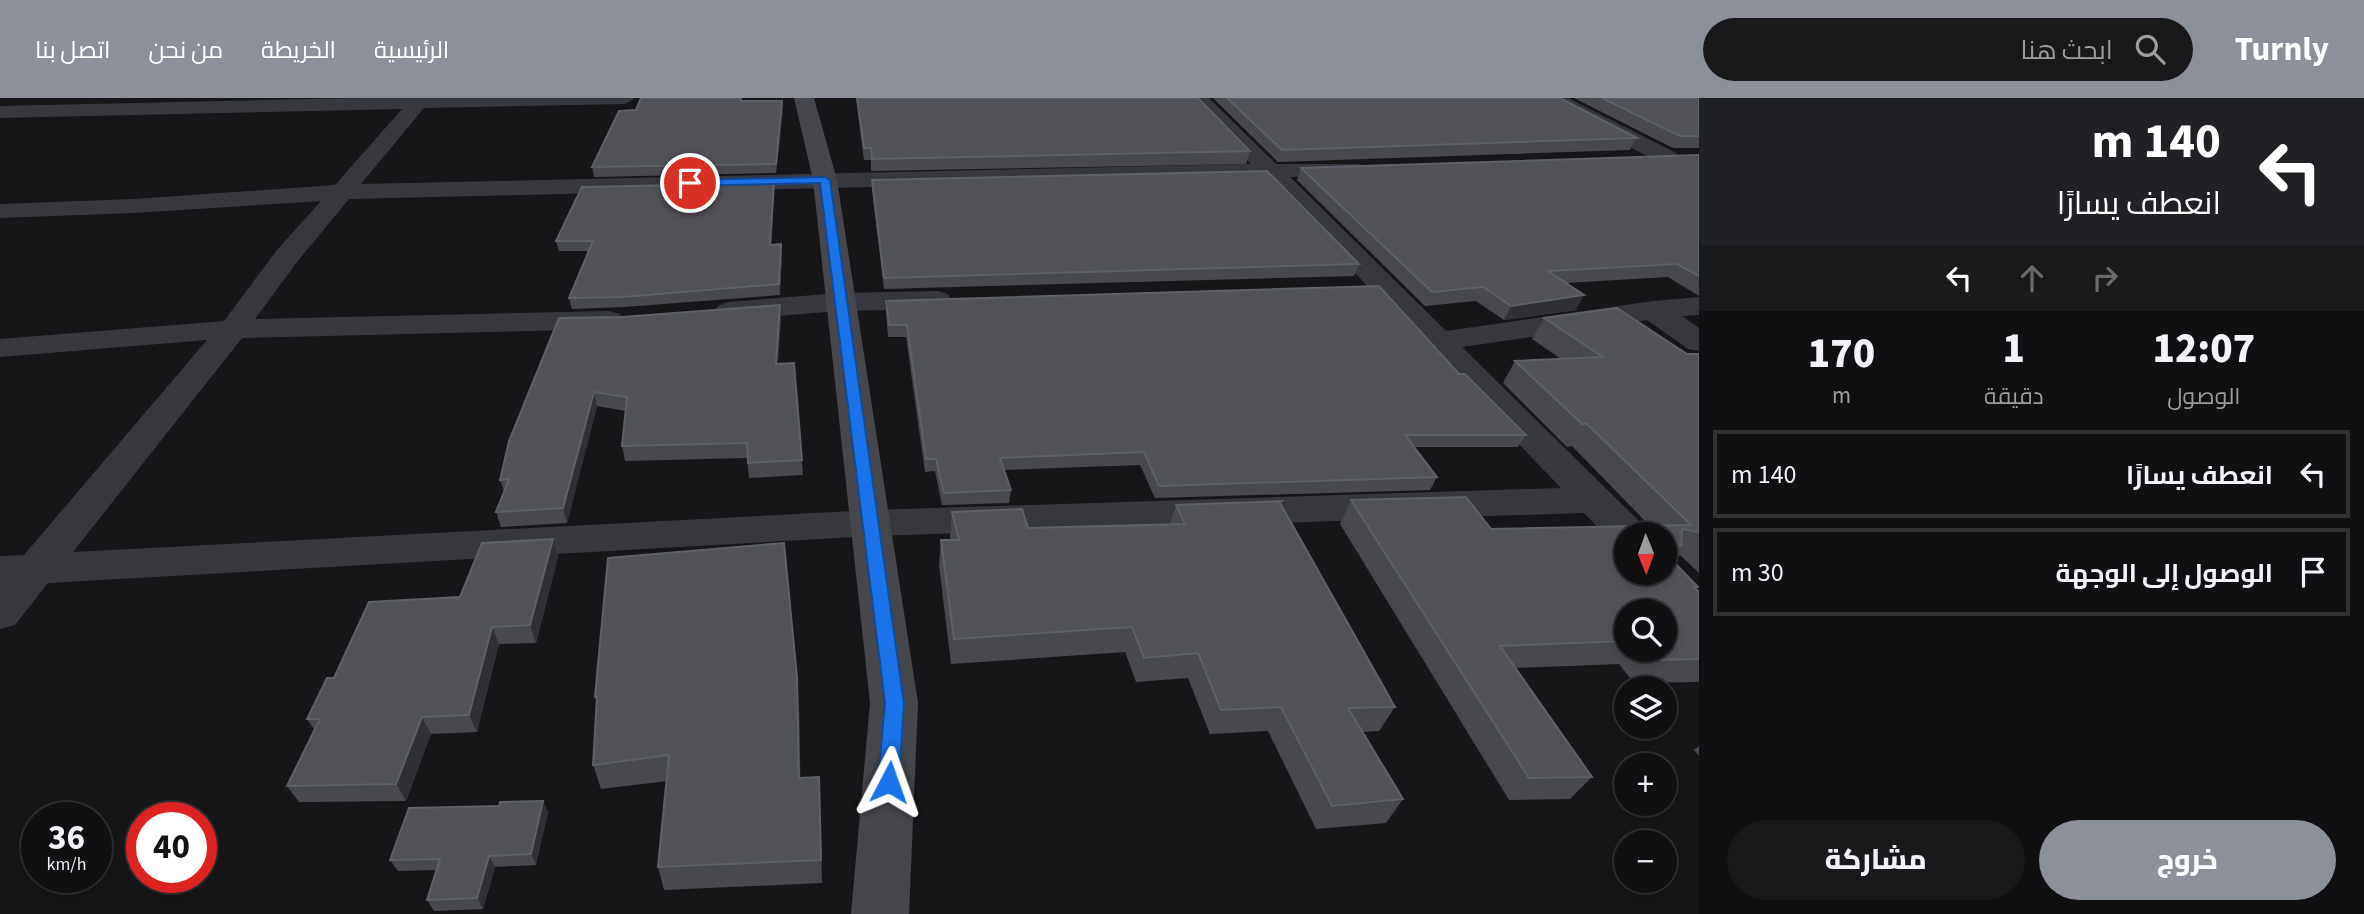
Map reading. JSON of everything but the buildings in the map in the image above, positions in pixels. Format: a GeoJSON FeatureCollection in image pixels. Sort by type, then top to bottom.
{"type":"FeatureCollection","features":[{"type":"Feature","properties":{"kind":"street"},"geometry":{"type":"LineString","coordinates":[[0,123],[9,112],[41,98]]}},
{"type":"Feature","properties":{"kind":"street"},"geometry":{"type":"LineString","coordinates":[[9,112],[625,98]]}},
{"type":"Feature","properties":{"kind":"street"},"geometry":{"type":"LineString","coordinates":[[804,98],[825,180],[894,703],[880,914]]}},
{"type":"Feature","properties":{"kind":"street"},"geometry":{"type":"LineString","coordinates":[[1198,98],[1616,522]]}},
{"type":"Feature","properties":{"kind":"street"},"geometry":{"type":"LineString","coordinates":[[1553,98],[1678,157],[1627,159]]}},
{"type":"Feature","properties":{"kind":"street"},"geometry":{"type":"LineString","coordinates":[[0,613],[18,570],[233,329],[287,256],[419,101]]}},
{"type":"Feature","properties":{"kind":"street"},"geometry":{"type":"LineString","coordinates":[[0,211],[134,206],[341,192],[1381,168]]}},
{"type":"Feature","properties":{"kind":"street"},"geometry":{"type":"LineString","coordinates":[[1341,288],[1383,286]]}},
{"type":"Feature","properties":{"kind":"street"},"geometry":{"type":"LineString","coordinates":[[705,313],[839,302],[965,299]]}},
{"type":"Feature","properties":{"kind":"street"},"geometry":{"type":"LineString","coordinates":[[1437,342],[1653,310],[1699,306]]}},
{"type":"Feature","properties":{"kind":"street"},"geometry":{"type":"LineString","coordinates":[[1653,310],[1699,342]]}},
{"type":"Feature","properties":{"kind":"street"},"geometry":{"type":"LineString","coordinates":[[0,348],[233,329],[638,318]]}},
{"type":"Feature","properties":{"kind":"street"},"geometry":{"type":"LineString","coordinates":[[18,570],[872,523],[1593,500]]}},
{"type":"Feature","properties":{"kind":"route"},"geometry":{"type":"LineString","coordinates":[[690,183],[825,180],[894,703],[889,782]]}}]}
